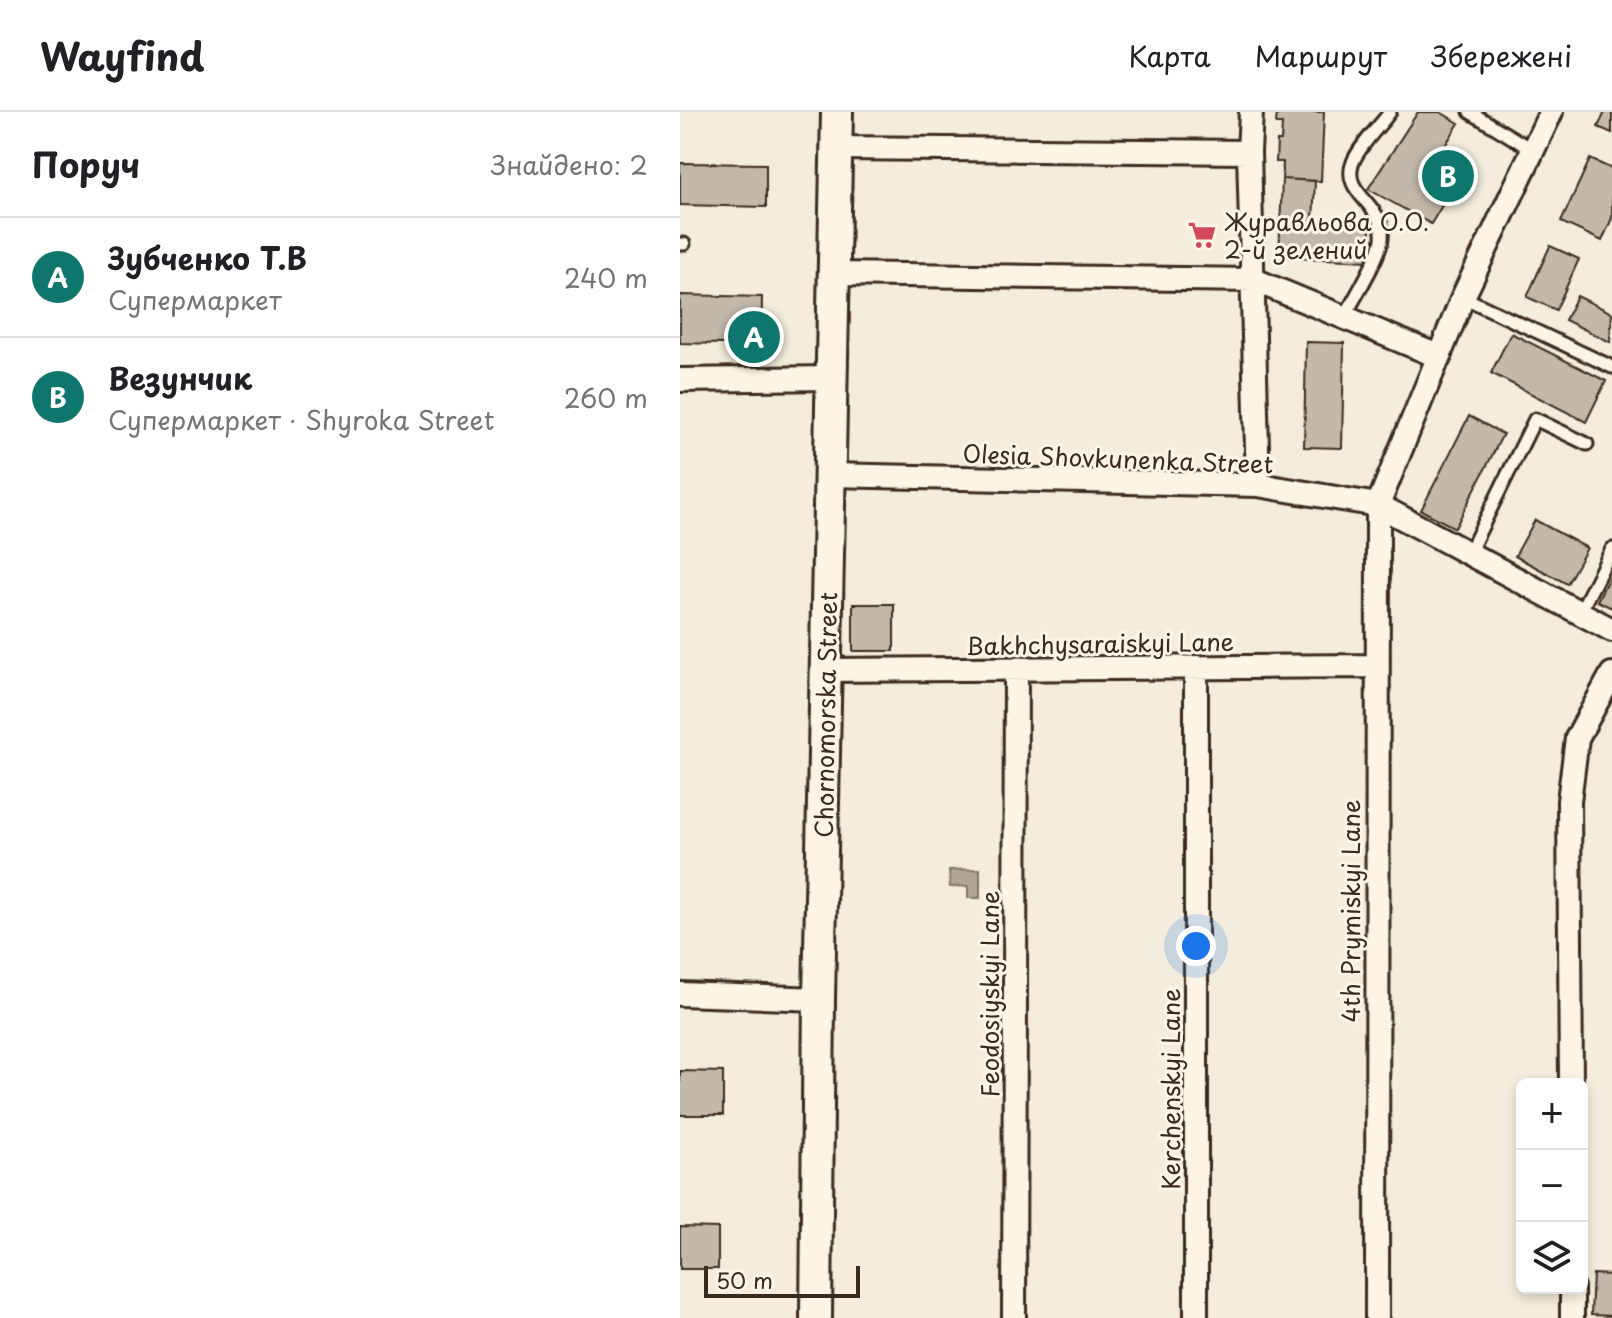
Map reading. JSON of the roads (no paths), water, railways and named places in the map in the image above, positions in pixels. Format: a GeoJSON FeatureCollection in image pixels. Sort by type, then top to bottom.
{"type":"FeatureCollection","features":[{"type":"Feature","properties":{"kind":"street","name":"Chornomorska Street"},"geometry":{"type":"LineString","coordinates":[[816,1318],[819,999],[837,112]]}},
{"type":"Feature","properties":{"kind":"street"},"geometry":{"type":"LineString","coordinates":[[1251,112],[1249,152],[1258,485]]}},
{"type":"Feature","properties":{"kind":"street"},"geometry":{"type":"LineString","coordinates":[[1378,505],[1463,297],[1551,112]]}},
{"type":"Feature","properties":{"kind":"street"},"geometry":{"type":"LineString","coordinates":[[836,148],[1249,152]]}},
{"type":"Feature","properties":{"kind":"street"},"geometry":{"type":"LineString","coordinates":[[835,274],[1254,280],[1440,357]]}},
{"type":"Feature","properties":{"kind":"street"},"geometry":{"type":"LineString","coordinates":[[680,380],[832,378]]}},
{"type":"Feature","properties":{"kind":"street","name":"Olesia Shovkunenka Street"},"geometry":{"type":"LineString","coordinates":[[830,475],[1258,485],[1378,505],[1612,630]]}},
{"type":"Feature","properties":{"kind":"street","name":"4th Prymiskyi Lane"},"geometry":{"type":"LineString","coordinates":[[1377,1318],[1378,505]]}},
{"type":"Feature","properties":{"kind":"street","name":"Bakhchysaraiskyi Lane"},"geometry":{"type":"LineString","coordinates":[[825,670],[1376,666]]}},
{"type":"Feature","properties":{"kind":"street","name":"Kerchenskyi Lane"},"geometry":{"type":"LineString","coordinates":[[1196,667],[1196,1318]]}},
{"type":"Feature","properties":{"kind":"street","name":"Feodosiyskyi Lane"},"geometry":{"type":"LineString","coordinates":[[1014,1318],[1016,670]]}},
{"type":"Feature","properties":{"kind":"street"},"geometry":{"type":"LineString","coordinates":[[1571,1078],[1569,801],[1577,738],[1612,674]]}},
{"type":"Feature","properties":{"kind":"street"},"geometry":{"type":"LineString","coordinates":[[680,994],[819,999]]}},
{"type":"Feature","properties":{"kind":"street"},"geometry":{"type":"LineString","coordinates":[[1572,1294],[1572,1318]]}},
{"type":"Feature","properties":{"kind":"lane"},"geometry":{"type":"LineString","coordinates":[[1344,318],[1382,242],[1382,226],[1375,210],[1356,191],[1350,175],[1353,161],[1390,112]]}},
{"type":"Feature","properties":{"kind":"lane"},"geometry":{"type":"LineString","coordinates":[[1470,112],[1531,149]]}},
{"type":"Feature","properties":{"kind":"lane"},"geometry":{"type":"LineString","coordinates":[[1463,297],[1612,367]]}},
{"type":"Feature","properties":{"kind":"lane"},"geometry":{"type":"LineString","coordinates":[[1469,553],[1535,419],[1587,444]]}},
{"type":"Feature","properties":{"kind":"lane"},"geometry":{"type":"LineString","coordinates":[[1580,612],[1612,549]]}},
{"type":"Feature","properties":{"kind":"place","name":"Везунчик"},"geometry":{"type":"Point","coordinates":[1448,176]}},
{"type":"Feature","properties":{"kind":"place","name":"Журавльова О.О. 2-й зелений"},"geometry":{"type":"Point","coordinates":[1202,235]}},
{"type":"Feature","properties":{"kind":"place","name":"Зубченко Т.В"},"geometry":{"type":"Point","coordinates":[754,337]}}]}
